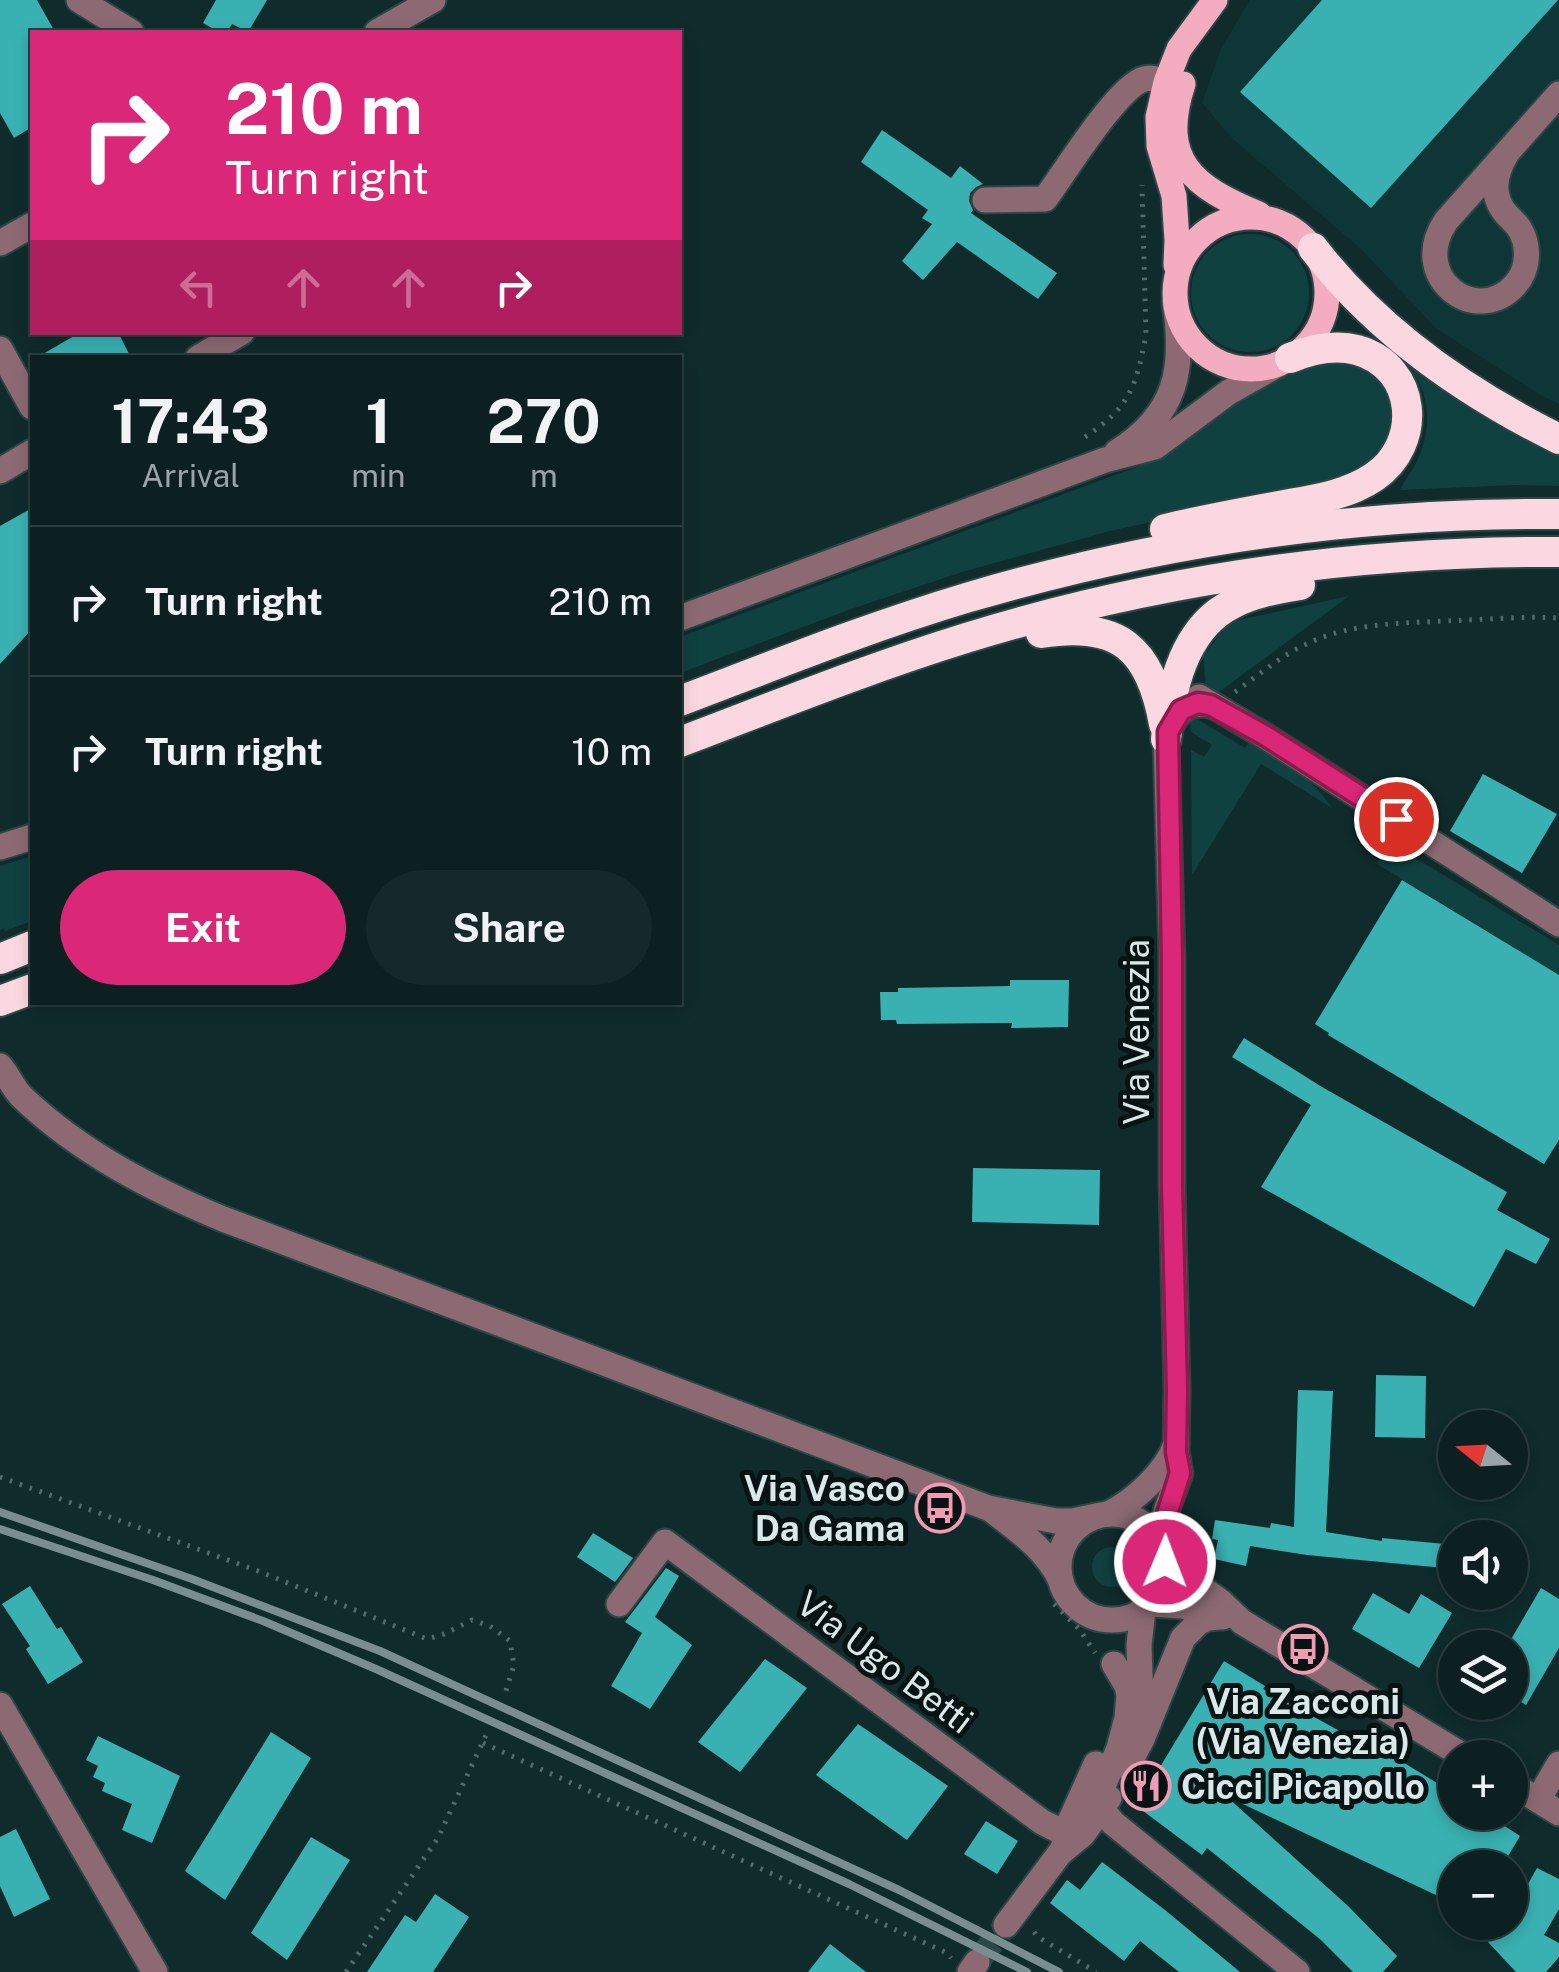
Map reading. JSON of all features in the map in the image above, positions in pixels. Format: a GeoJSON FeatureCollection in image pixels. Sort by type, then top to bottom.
{"type":"FeatureCollection","features":[{"type":"Feature","properties":{"kind":"highway"},"geometry":{"type":"LineString","coordinates":[[1313,248],[1347,289],[1414,349],[1467,386],[1559,438]]}},
{"type":"Feature","properties":{"kind":"highway"},"geometry":{"type":"LineString","coordinates":[[966,598],[1088,548],[1339,494],[1375,477],[1405,440],[1408,408],[1398,382],[1380,362],[1357,350],[1318,348],[1284,361]]}},
{"type":"Feature","properties":{"kind":"highway"},"geometry":{"type":"LineString","coordinates":[[682,700],[966,598],[1122,558],[1249,535],[1422,517],[1559,514]]}},
{"type":"Feature","properties":{"kind":"highway"},"geometry":{"type":"LineString","coordinates":[[682,741],[913,655],[1080,607],[1253,574],[1368,560],[1484,553],[1559,554]]}},
{"type":"Feature","properties":{"kind":"highway"},"geometry":{"type":"LineString","coordinates":[[1166,739],[1176,680],[1190,648],[1202,628],[1221,611],[1245,598],[1336,580],[1495,565],[1559,554]]}},
{"type":"Feature","properties":{"kind":"highway"},"geometry":{"type":"LineString","coordinates":[[806,694],[891,676],[1030,635],[1084,630],[1119,640],[1138,654],[1158,695],[1166,739]]}},
{"type":"Feature","properties":{"kind":"highway"},"geometry":{"type":"LineString","coordinates":[[0,1001],[30,989]]}},
{"type":"Feature","properties":{"kind":"main road"},"geometry":{"type":"LineString","coordinates":[[1174,85],[1176,132],[1180,154],[1190,174],[1224,200],[1296,231],[1313,248],[1324,271],[1326,308],[1322,320],[1309,342],[1284,361],[1255,370],[1230,366],[1207,356],[1182,327],[1174,296],[1174,196],[1160,154],[1158,116],[1174,85],[1198,48],[1212,5]]}},
{"type":"Feature","properties":{"kind":"main road"},"geometry":{"type":"LineString","coordinates":[[1174,296],[1180,265],[1201,234],[1236,218],[1260,216],[1273,220]]}},
{"type":"Feature","properties":{"kind":"street"},"geometry":{"type":"LineString","coordinates":[[79,0],[128,30]]}},
{"type":"Feature","properties":{"kind":"street"},"geometry":{"type":"LineString","coordinates":[[380,30],[433,0]]}},
{"type":"Feature","properties":{"kind":"street"},"geometry":{"type":"LineString","coordinates":[[985,200],[1045,200],[1117,100],[1140,80],[1174,85]]}},
{"type":"Feature","properties":{"kind":"street"},"geometry":{"type":"LineString","coordinates":[[1507,153],[1499,165],[1496,194],[1524,239],[1524,271],[1504,294],[1490,300],[1475,300],[1448,288],[1439,277],[1434,263],[1438,234],[1507,153],[1559,94]]}},
{"type":"Feature","properties":{"kind":"street"},"geometry":{"type":"LineString","coordinates":[[0,244],[30,227]]}},
{"type":"Feature","properties":{"kind":"street"},"geometry":{"type":"LineString","coordinates":[[1104,460],[1150,425],[1168,401],[1179,355],[1174,296]]}},
{"type":"Feature","properties":{"kind":"street"},"geometry":{"type":"LineString","coordinates":[[203,355],[237,335]]}},
{"type":"Feature","properties":{"kind":"street"},"geometry":{"type":"LineString","coordinates":[[0,349],[30,403]]}},
{"type":"Feature","properties":{"kind":"street"},"geometry":{"type":"LineString","coordinates":[[682,617],[1104,460],[1155,447],[1229,392],[1284,361]]}},
{"type":"Feature","properties":{"kind":"street"},"geometry":{"type":"LineString","coordinates":[[0,471],[30,453]]}},
{"type":"Feature","properties":{"kind":"street"},"geometry":{"type":"LineString","coordinates":[[1190,648],[1184,663],[1186,678],[1196,695],[1559,924]]}},
{"type":"Feature","properties":{"kind":"street"},"geometry":{"type":"LineString","coordinates":[[1166,739],[1181,710],[1198,703],[1210,705]]}},
{"type":"Feature","properties":{"kind":"street","name":"Via Venezia"},"geometry":{"type":"LineString","coordinates":[[1063,1844],[1077,1840],[1128,1767],[1140,1722],[1139,1645],[1146,1607],[1162,1584],[1162,1535],[1180,1473],[1176,1444],[1166,739]]}},
{"type":"Feature","properties":{"kind":"street"},"geometry":{"type":"LineString","coordinates":[[0,847],[30,838]]}},
{"type":"Feature","properties":{"kind":"street"},"geometry":{"type":"LineString","coordinates":[[0,1066],[10,1092],[60,1129],[106,1160],[204,1211],[988,1508],[1065,1522],[1102,1515],[1133,1518],[1144,1524],[1158,1541],[1171,1566],[1217,1600],[1231,1619]]}},
{"type":"Feature","properties":{"kind":"street"},"geometry":{"type":"LineString","coordinates":[[1064,1598],[1059,1564],[1061,1552],[1074,1530],[1130,1502],[1169,1459],[1176,1444]]}},
{"type":"Feature","properties":{"kind":"street"},"geometry":{"type":"LineString","coordinates":[[988,1508],[1041,1549],[1055,1569],[1064,1598],[1091,1616],[1112,1620],[1133,1616],[1146,1607],[1182,1606],[1231,1619],[1438,1741]]}},
{"type":"Feature","properties":{"kind":"street","name":"Via Ugo Betti"},"geometry":{"type":"LineString","coordinates":[[619,1604],[665,1542],[1042,1822],[1063,1844]]}},
{"type":"Feature","properties":{"kind":"street","name":"Via Venezia"},"geometry":{"type":"LineString","coordinates":[[1006,1926],[1063,1844],[1114,1716],[1118,1686],[1107,1664],[1101,1634],[1064,1598]]}},
{"type":"Feature","properties":{"kind":"street"},"geometry":{"type":"LineString","coordinates":[[1128,1767],[1183,1638],[1208,1618],[1231,1619]]}},
{"type":"Feature","properties":{"kind":"street"},"geometry":{"type":"LineString","coordinates":[[1107,1664],[1129,1690],[1119,1748],[1102,1786],[1102,1809],[1113,1823],[1298,1972]]}},
{"type":"Feature","properties":{"kind":"street"},"geometry":{"type":"LineString","coordinates":[[0,1705],[156,1972]]}},
{"type":"Feature","properties":{"kind":"street"},"geometry":{"type":"LineString","coordinates":[[1548,1806],[1559,1764]]}},
{"type":"Feature","properties":{"kind":"path"},"geometry":{"type":"LineString","coordinates":[[1086,437],[1114,417],[1124,404],[1142,359],[1146,335],[1142,171]]}},
{"type":"Feature","properties":{"kind":"path"},"geometry":{"type":"LineString","coordinates":[[1210,705],[1228,697],[1285,656],[1327,636],[1362,628],[1428,622],[1559,618]]}},
{"type":"Feature","properties":{"kind":"path"},"geometry":{"type":"LineString","coordinates":[[0,1477],[258,1571],[427,1639],[472,1620],[490,1626],[510,1641],[514,1665],[505,1694]]}},
{"type":"Feature","properties":{"kind":"path"},"geometry":{"type":"LineString","coordinates":[[1064,1598],[1056,1608],[1107,1664]]}},
{"type":"Feature","properties":{"kind":"path"},"geometry":{"type":"LineString","coordinates":[[346,1972],[438,1838],[486,1734]]}},
{"type":"Feature","properties":{"kind":"path"},"geometry":{"type":"LineString","coordinates":[[483,1743],[952,1957],[941,1972]]}},
{"type":"Feature","properties":{"kind":"path"},"geometry":{"type":"LineString","coordinates":[[1034,1922],[1033,1930],[1038,1937],[1096,1972]]}},
{"type":"Feature","properties":{"kind":"shaded area"},"geometry":{"type":"Polygon","coordinates":[[[1250,0],[1559,0],[1559,404],[1436,328],[1360,248],[1233,139],[1202,103],[1221,49],[1250,0]]]}},
{"type":"Feature","properties":{"kind":"shaded area"},"geometry":{"type":"Polygon","coordinates":[[[1250,234],[1272,239],[1292,251],[1304,271],[1309,293],[1304,315],[1292,335],[1272,347],[1250,352],[1228,347],[1208,335],[1196,315],[1191,293],[1196,271],[1208,251],[1228,239],[1250,234]]]}},
{"type":"Feature","properties":{"kind":"shaded area"},"geometry":{"type":"Polygon","coordinates":[[[1399,355],[1559,455],[1559,486],[1400,490],[1422,449],[1427,420],[1423,392],[1399,355]]]}},
{"type":"Feature","properties":{"kind":"shaded area"},"geometry":{"type":"Polygon","coordinates":[[[1331,359],[1362,368],[1372,372],[1385,386],[1396,428],[1374,464],[1327,483],[1110,531],[962,572],[682,672],[682,636],[1142,465],[1233,401],[1331,359]]]}},
{"type":"Feature","properties":{"kind":"shaded area"},"geometry":{"type":"Polygon","coordinates":[[[1349,596],[1215,695],[1206,687],[1203,656],[1230,622],[1349,596]]]}},
{"type":"Feature","properties":{"kind":"shaded area"},"geometry":{"type":"Polygon","coordinates":[[[1197,719],[1245,748],[1252,738],[1263,745],[1306,778],[1332,808],[1261,764],[1192,875],[1191,750],[1204,757],[1212,745],[1191,732],[1190,721],[1197,719]]]}},
{"type":"Feature","properties":{"kind":"shaded area"},"geometry":{"type":"Polygon","coordinates":[[[1389,842],[1559,945],[1559,975],[1377,864],[1389,842]]]}},
{"type":"Feature","properties":{"kind":"shaded area"},"geometry":{"type":"Polygon","coordinates":[[[30,857],[30,922],[5,931],[0,930],[0,866],[30,857]]]}},
{"type":"Feature","properties":{"kind":"shaded area"},"geometry":{"type":"Polygon","coordinates":[[[1112,1547],[1126,1553],[1132,1567],[1126,1581],[1112,1587],[1098,1581],[1092,1567],[1098,1553],[1112,1547]]]}},
{"type":"Feature","properties":{"kind":"building"},"geometry":{"type":"Polygon","coordinates":[[[0,0],[37,0],[54,30],[30,30],[30,128],[14,138],[0,113],[0,0]]]}},
{"type":"Feature","properties":{"kind":"building"},"geometry":{"type":"Polygon","coordinates":[[[216,0],[267,0],[249,30],[232,24],[228,30],[215,30],[203,23],[216,0]]]}},
{"type":"Feature","properties":{"kind":"building"},"geometry":{"type":"Polygon","coordinates":[[[1322,0],[1558,0],[1371,208],[1240,92],[1322,0]]]}},
{"type":"Feature","properties":{"kind":"building"},"geometry":{"type":"Polygon","coordinates":[[[882,130],[951,178],[960,166],[983,184],[970,193],[971,213],[1057,273],[1038,299],[957,242],[923,280],[902,261],[932,224],[922,218],[928,210],[861,162],[882,130]]]}},
{"type":"Feature","properties":{"kind":"building"},"geometry":{"type":"Polygon","coordinates":[[[76,335],[120,335],[130,355],[41,355],[76,335]]]}},
{"type":"Feature","properties":{"kind":"building"},"geometry":{"type":"Polygon","coordinates":[[[30,509],[30,631],[0,664],[0,526],[30,509]]]}},
{"type":"Feature","properties":{"kind":"building"},"geometry":{"type":"Polygon","coordinates":[[[1483,774],[1557,814],[1522,873],[1450,831],[1483,774]]]}},
{"type":"Feature","properties":{"kind":"building"},"geometry":{"type":"Polygon","coordinates":[[[1402,880],[1559,975],[1559,1140],[1544,1164],[1315,1024],[1402,880]]]}},
{"type":"Feature","properties":{"kind":"building"},"geometry":{"type":"Polygon","coordinates":[[[1010,980],[1069,980],[1068,1027],[1011,1028],[1012,1023],[897,1024],[896,1020],[881,1020],[880,992],[898,992],[898,988],[1010,986],[1010,980]]]}},
{"type":"Feature","properties":{"kind":"building"},"geometry":{"type":"Polygon","coordinates":[[[1244,1038],[1507,1192],[1497,1210],[1550,1239],[1536,1264],[1506,1249],[1474,1307],[1261,1187],[1311,1105],[1232,1057],[1244,1038]]]}},
{"type":"Feature","properties":{"kind":"building"},"geometry":{"type":"Polygon","coordinates":[[[973,1168],[1100,1170],[1099,1225],[972,1222],[973,1168]]]}},
{"type":"Feature","properties":{"kind":"building"},"geometry":{"type":"Polygon","coordinates":[[[1376,1375],[1426,1376],[1425,1438],[1375,1437],[1376,1375]]]}},
{"type":"Feature","properties":{"kind":"building"},"geometry":{"type":"Polygon","coordinates":[[[1298,1390],[1333,1391],[1326,1532],[1382,1541],[1438,1543],[1438,1567],[1250,1546],[1246,1566],[1214,1559],[1218,1540],[1212,1539],[1215,1520],[1270,1528],[1271,1523],[1294,1527],[1298,1390]]]}},
{"type":"Feature","properties":{"kind":"building"},"geometry":{"type":"Polygon","coordinates":[[[593,1533],[633,1558],[615,1582],[577,1557],[593,1533]]]}},
{"type":"Feature","properties":{"kind":"building"},"geometry":{"type":"Polygon","coordinates":[[[666,1568],[679,1576],[655,1617],[692,1645],[650,1709],[611,1686],[642,1633],[625,1622],[666,1568]]]}},
{"type":"Feature","properties":{"kind":"building"},"geometry":{"type":"Polygon","coordinates":[[[30,1586],[83,1662],[48,1684],[26,1649],[30,1646],[2,1604],[30,1586]]]}},
{"type":"Feature","properties":{"kind":"building"},"geometry":{"type":"Polygon","coordinates":[[[1541,1588],[1559,1599],[1559,1648],[1528,1702],[1528,1630],[1516,1630],[1541,1588]]]}},
{"type":"Feature","properties":{"kind":"building"},"geometry":{"type":"Polygon","coordinates":[[[1373,1593],[1409,1614],[1421,1594],[1438,1604],[1438,1610],[1452,1613],[1438,1630],[1419,1668],[1352,1629],[1373,1593]]]}},
{"type":"Feature","properties":{"kind":"building"},"geometry":{"type":"Polygon","coordinates":[[[765,1659],[807,1688],[740,1772],[698,1742],[765,1659]]]}},
{"type":"Feature","properties":{"kind":"building"},"geometry":{"type":"Polygon","coordinates":[[[1224,1661],[1265,1686],[1263,1689],[1376,1751],[1378,1747],[1438,1784],[1438,1830],[1511,1830],[1520,1836],[1512,1850],[1438,1850],[1438,1896],[1226,1796],[1348,1906],[1397,1956],[1383,1972],[1353,1972],[1321,1940],[1207,1848],[1202,1855],[1131,1802],[1157,1772],[1224,1661]]]}},
{"type":"Feature","properties":{"kind":"building"},"geometry":{"type":"Polygon","coordinates":[[[858,1724],[948,1786],[907,1840],[816,1775],[858,1724]]]}},
{"type":"Feature","properties":{"kind":"building"},"geometry":{"type":"Polygon","coordinates":[[[271,1732],[311,1758],[225,1900],[185,1871],[271,1732]]]}},
{"type":"Feature","properties":{"kind":"building"},"geometry":{"type":"Polygon","coordinates":[[[98,1736],[180,1776],[152,1843],[122,1830],[132,1804],[102,1791],[105,1783],[93,1777],[98,1766],[86,1760],[98,1736]]]}},
{"type":"Feature","properties":{"kind":"building"},"geometry":{"type":"Polygon","coordinates":[[[986,1821],[1018,1841],[997,1874],[964,1854],[986,1821]]]}},
{"type":"Feature","properties":{"kind":"building"},"geometry":{"type":"Polygon","coordinates":[[[16,1829],[50,1899],[14,1917],[0,1886],[0,1837],[16,1829]]]}},
{"type":"Feature","properties":{"kind":"building"},"geometry":{"type":"Polygon","coordinates":[[[311,1837],[350,1860],[287,1960],[251,1933],[311,1837]]]}},
{"type":"Feature","properties":{"kind":"building"},"geometry":{"type":"Polygon","coordinates":[[[1102,1862],[1240,1972],[1179,1972],[1140,1941],[1124,1961],[1050,1903],[1067,1880],[1080,1890],[1102,1862]]]}},
{"type":"Feature","properties":{"kind":"building"},"geometry":{"type":"Polygon","coordinates":[[[1537,1868],[1559,1879],[1559,1909],[1544,1935],[1559,1943],[1559,1957],[1546,1972],[1516,1972],[1488,1942],[1528,1940],[1528,1884],[1537,1868]]]}},
{"type":"Feature","properties":{"kind":"building"},"geometry":{"type":"Polygon","coordinates":[[[435,1894],[469,1917],[433,1972],[367,1972],[405,1915],[416,1922],[435,1894]]]}},
{"type":"Feature","properties":{"kind":"building"},"geometry":{"type":"Polygon","coordinates":[[[830,1944],[866,1972],[808,1972],[830,1944]]]}},
{"type":"Feature","properties":{"kind":"tunnel"},"geometry":{"type":"LineString","coordinates":[[977,1962],[1006,1925]]}},
{"type":"Feature","properties":{"kind":"railway"},"geometry":{"type":"LineString","coordinates":[[0,1512],[192,1579],[380,1651],[899,1890],[1059,1972]]}},
{"type":"Feature","properties":{"kind":"railway"},"geometry":{"type":"LineString","coordinates":[[0,1529],[153,1580],[376,1669],[849,1884],[1027,1972]]}},
{"type":"Feature","properties":{"kind":"place","name":"Via Vasco Da Gama"},"geometry":{"type":"Point","coordinates":[940,1508]}},
{"type":"Feature","properties":{"kind":"place","name":"Via Zacconi (Via Venezia)"},"geometry":{"type":"Point","coordinates":[1303,1649]}},
{"type":"Feature","properties":{"kind":"place","name":"Cicci Picapollo"},"geometry":{"type":"Point","coordinates":[1146,1786]}},
{"type":"Feature","properties":{"kind":"route"},"geometry":{"type":"LineString","coordinates":[[1165,1562],[1163,1527],[1180,1473],[1176,1452],[1168,732],[1186,706],[1210,705],[1396,819]]}}]}
